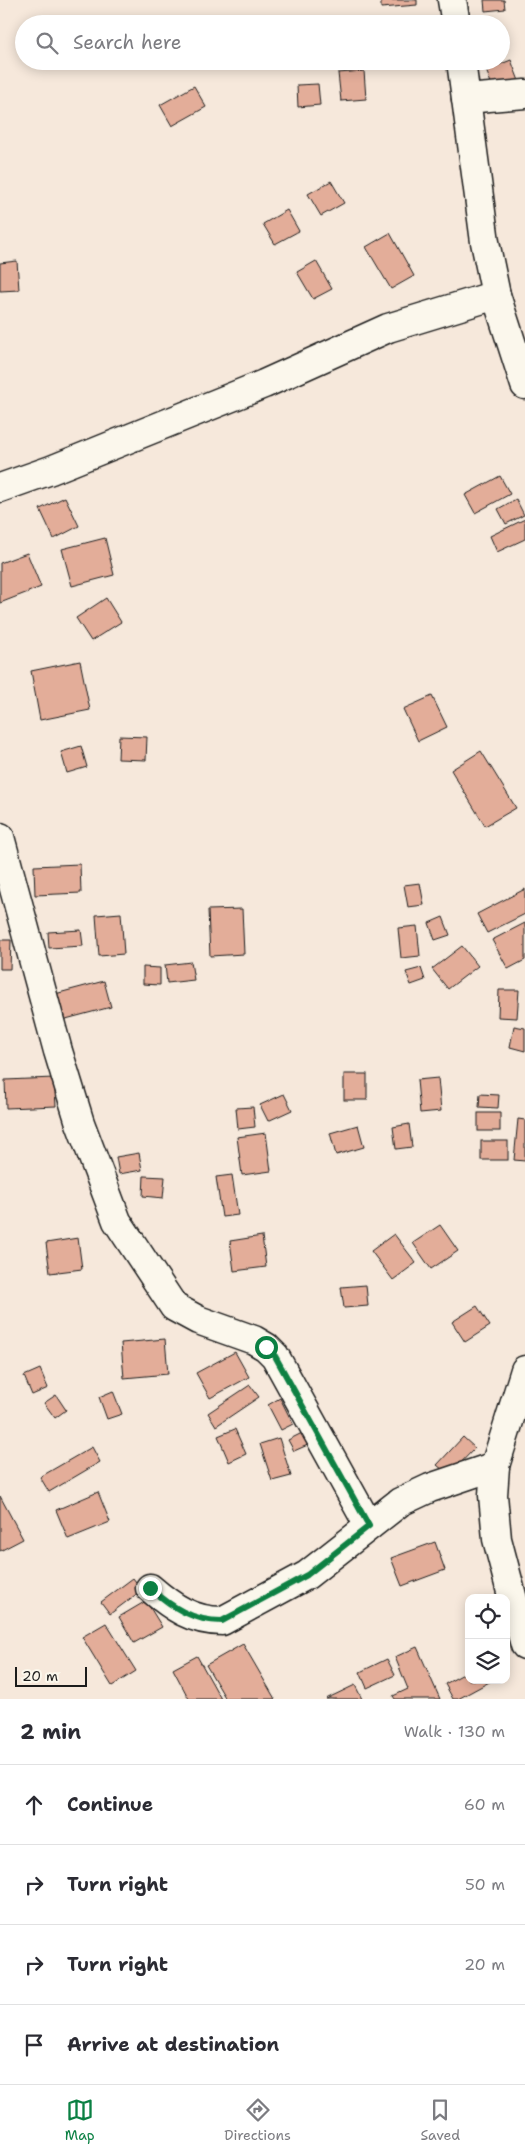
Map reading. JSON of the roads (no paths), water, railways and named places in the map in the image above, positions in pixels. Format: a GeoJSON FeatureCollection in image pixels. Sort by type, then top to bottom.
{"type":"FeatureCollection","features":[{"type":"Feature","properties":{"kind":"street"},"geometry":{"type":"LineString","coordinates":[[452,0],[454,15]]}},
{"type":"Feature","properties":{"kind":"street"},"geometry":{"type":"LineString","coordinates":[[462,70],[478,196],[496,295],[525,385]]}},
{"type":"Feature","properties":{"kind":"street"},"geometry":{"type":"LineString","coordinates":[[466,99],[525,94]]}},
{"type":"Feature","properties":{"kind":"street"},"geometry":{"type":"LineString","coordinates":[[0,488],[52,470],[264,384],[388,328],[496,295]]}},
{"type":"Feature","properties":{"kind":"street"},"geometry":{"type":"LineString","coordinates":[[0,837],[58,1052],[80,1123],[117,1221],[174,1307],[198,1320],[254,1340],[266,1347],[275,1356],[369,1526]]}},
{"type":"Feature","properties":{"kind":"street"},"geometry":{"type":"LineString","coordinates":[[525,1370],[495,1466],[493,1495],[497,1539],[525,1645]]}},
{"type":"Feature","properties":{"kind":"street"},"geometry":{"type":"LineString","coordinates":[[150,1588],[171,1606],[188,1616],[222,1621],[307,1575],[400,1502],[413,1494],[495,1466]]}}]}
